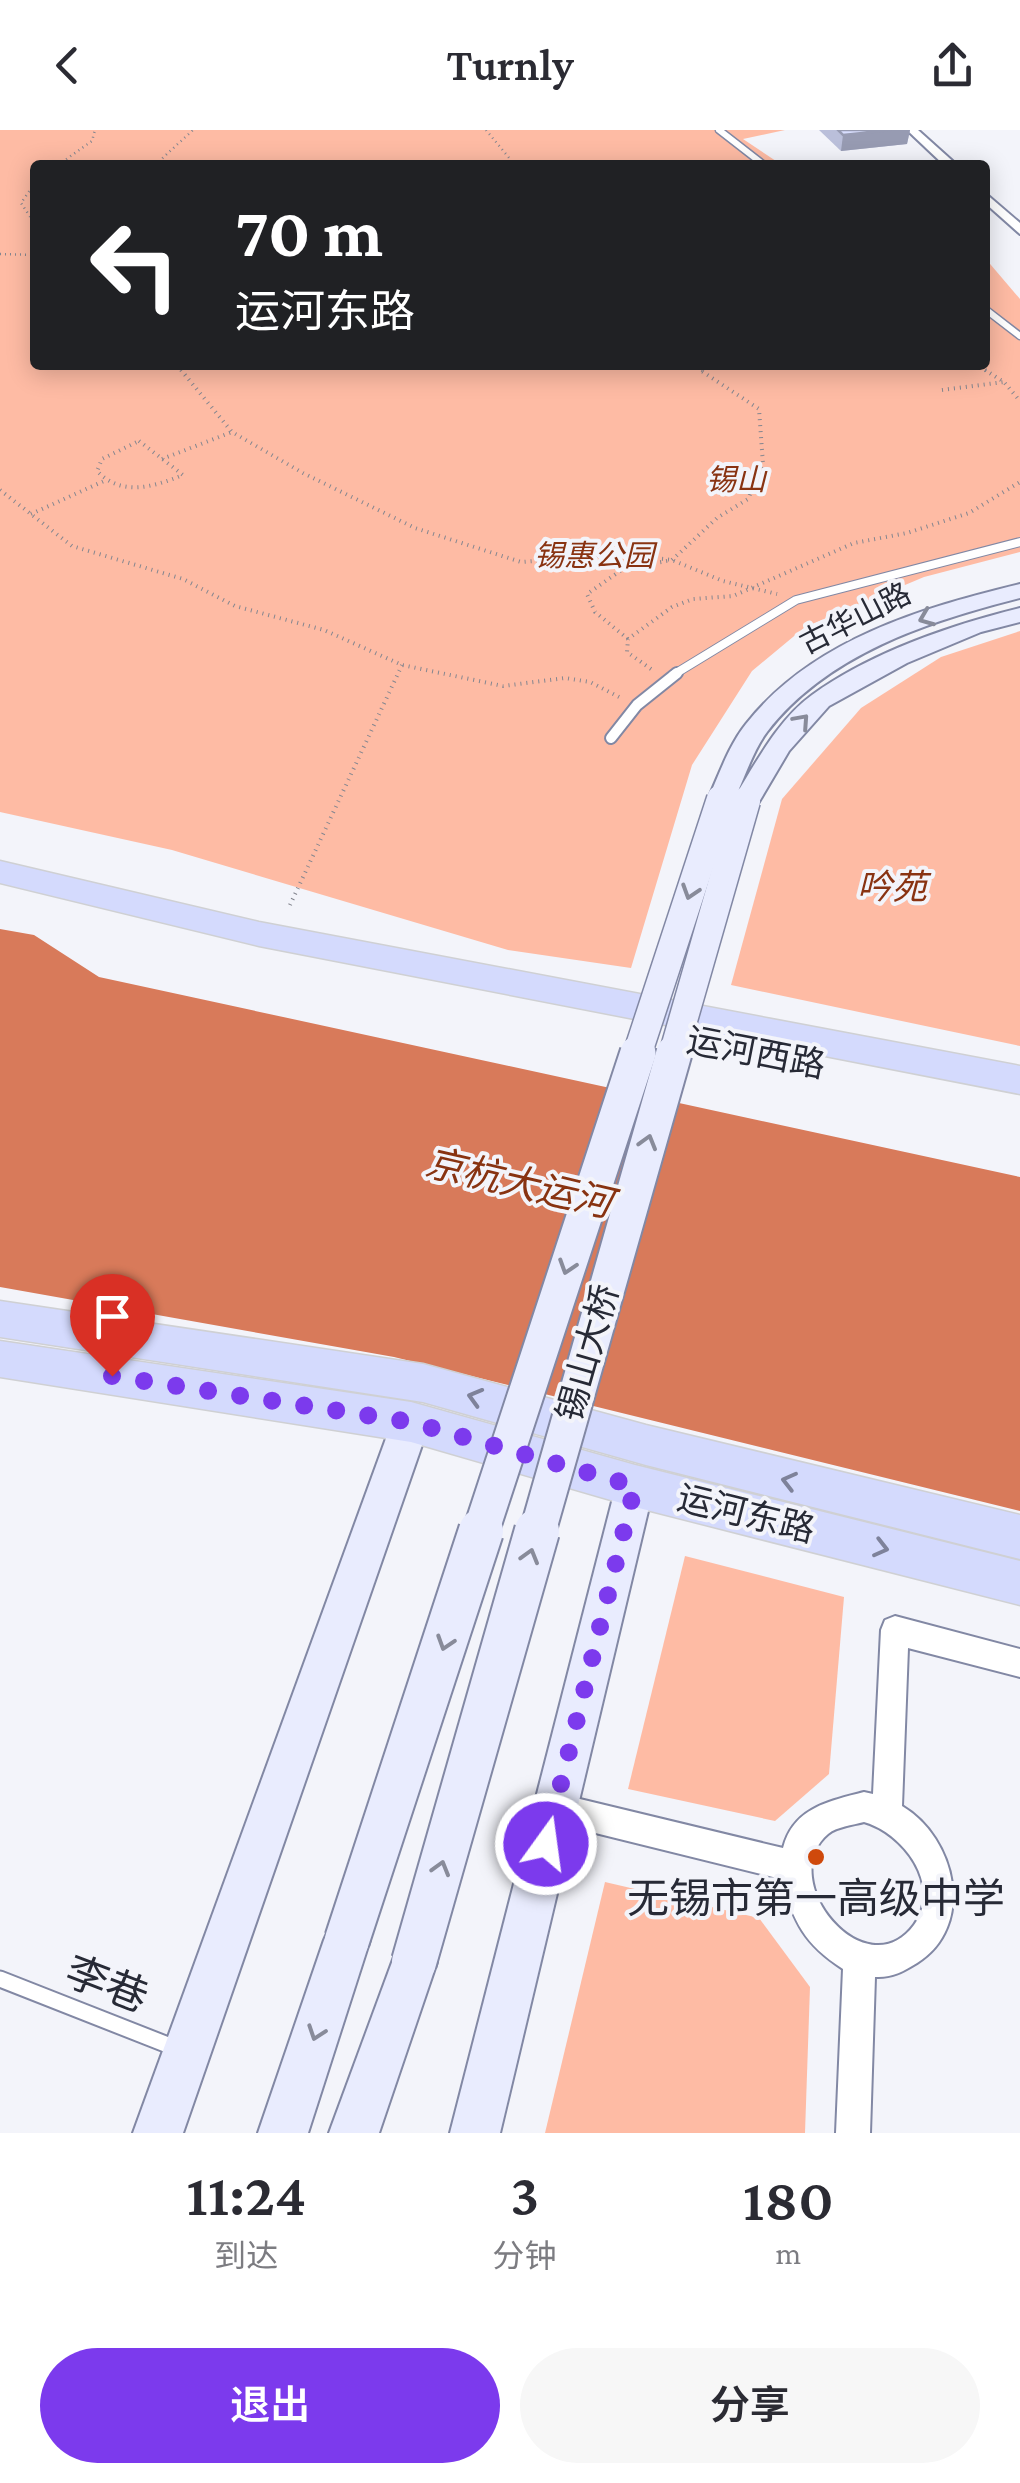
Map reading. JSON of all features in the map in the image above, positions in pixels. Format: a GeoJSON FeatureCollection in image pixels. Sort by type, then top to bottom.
{"type":"FeatureCollection","features":[{"type":"Feature","properties":{"kind":"main road","name":"古华山路"},"geometry":{"type":"LineString","coordinates":[[733,800],[755,730],[805,680],[870,640],[947,609],[1020,591]]}},
{"type":"Feature","properties":{"kind":"main road","name":"古华山路"},"geometry":{"type":"LineString","coordinates":[[733,800],[820,701],[898,658],[972,627],[1020,615]]}},
{"type":"Feature","properties":{"kind":"main road","name":"锡山大桥"},"geometry":{"type":"LineString","coordinates":[[283,2133],[733,800]]}},
{"type":"Feature","properties":{"kind":"main road","name":"锡山大桥"},"geometry":{"type":"LineString","coordinates":[[354,2133],[414,1962],[733,800]]}},
{"type":"Feature","properties":{"kind":"main road","name":"运河西路"},"geometry":{"type":"LineString","coordinates":[[0,872],[259,934],[1020,1080]]}},
{"type":"Feature","properties":{"kind":"main road","name":"运河西路"},"geometry":{"type":"LineString","coordinates":[[502,981],[550,1014],[1020,1104]]}},
{"type":"Feature","properties":{"kind":"main road","name":"运河东路"},"geometry":{"type":"LineString","coordinates":[[0,1318],[423,1382],[646,1445],[1020,1538]]}},
{"type":"Feature","properties":{"kind":"main road","name":"运河东路"},"geometry":{"type":"LineString","coordinates":[[0,1359],[411,1422],[635,1486],[1020,1583]]}},
{"type":"Feature","properties":{"kind":"main road"},"geometry":{"type":"LineString","coordinates":[[158,2133],[411,1422]]}},
{"type":"Feature","properties":{"kind":"main road"},"geometry":{"type":"LineString","coordinates":[[475,2133],[635,1486]]}},
{"type":"Feature","properties":{"kind":"street"},"geometry":{"type":"LineString","coordinates":[[912,130],[945,160]]}},
{"type":"Feature","properties":{"kind":"street"},"geometry":{"type":"LineString","coordinates":[[990,202],[1020,230]]}},
{"type":"Feature","properties":{"kind":"street"},"geometry":{"type":"LineString","coordinates":[[887,1813],[895,1630],[1020,1663]]}},
{"type":"Feature","properties":{"kind":"street"},"geometry":{"type":"LineString","coordinates":[[864,1806],[887,1813],[907,1827],[924,1847],[935,1871],[935,1920],[923,1941],[905,1956],[883,1962],[859,1960],[836,1949],[816,1930],[802,1907],[796,1867],[806,1834],[821,1818],[841,1808],[864,1806]]}},
{"type":"Feature","properties":{"kind":"street"},"geometry":{"type":"LineString","coordinates":[[555,1808],[796,1867]]}},
{"type":"Feature","properties":{"kind":"street"},"geometry":{"type":"LineString","coordinates":[[853,2133],[859,1960]]}},
{"type":"Feature","properties":{"kind":"lane"},"geometry":{"type":"LineString","coordinates":[[719,130],[758,160]]}},
{"type":"Feature","properties":{"kind":"lane"},"geometry":{"type":"LineString","coordinates":[[990,313],[1020,336]]}},
{"type":"Feature","properties":{"kind":"lane"},"geometry":{"type":"LineString","coordinates":[[611,738],[637,705],[665,680],[796,600],[1020,542]]}},
{"type":"Feature","properties":{"kind":"lane","name":"李巷"},"geometry":{"type":"LineString","coordinates":[[0,1979],[188,2053]]}},
{"type":"Feature","properties":{"kind":"path"},"geometry":{"type":"LineString","coordinates":[[65,160],[92,141],[95,130]]}},
{"type":"Feature","properties":{"kind":"path"},"geometry":{"type":"LineString","coordinates":[[160,160],[192,130]]}},
{"type":"Feature","properties":{"kind":"path"},"geometry":{"type":"LineString","coordinates":[[486,130],[510,160]]}},
{"type":"Feature","properties":{"kind":"path"},"geometry":{"type":"LineString","coordinates":[[30,190],[22,202],[30,216]]}},
{"type":"Feature","properties":{"kind":"path"},"geometry":{"type":"LineString","coordinates":[[22,254],[30,250]]}},
{"type":"Feature","properties":{"kind":"path"},"geometry":{"type":"LineString","coordinates":[[0,254],[30,255]]}},
{"type":"Feature","properties":{"kind":"path"},"geometry":{"type":"LineString","coordinates":[[181,370],[232,432],[303,473],[415,528],[522,562],[622,554],[672,560],[723,581],[796,600]]}},
{"type":"Feature","properties":{"kind":"path"},"geometry":{"type":"LineString","coordinates":[[628,638],[595,612],[588,594],[622,569],[672,560],[717,518],[748,500],[763,464],[759,409],[700,370]]}},
{"type":"Feature","properties":{"kind":"path"},"geometry":{"type":"LineString","coordinates":[[984,370],[1004,382],[1020,401]]}},
{"type":"Feature","properties":{"kind":"path"},"geometry":{"type":"LineString","coordinates":[[942,390],[1004,382]]}},
{"type":"Feature","properties":{"kind":"path"},"geometry":{"type":"LineString","coordinates":[[162,459],[232,432]]}},
{"type":"Feature","properties":{"kind":"path"},"geometry":{"type":"LineString","coordinates":[[139,441],[162,459],[183,475],[144,488],[121,488],[104,481],[97,471],[102,459],[139,441]]}},
{"type":"Feature","properties":{"kind":"path"},"geometry":{"type":"LineString","coordinates":[[31,514],[104,481]]}},
{"type":"Feature","properties":{"kind":"path"},"geometry":{"type":"LineString","coordinates":[[628,638],[672,607],[692,599],[733,596],[854,543],[907,534],[969,513],[1020,482]]}},
{"type":"Feature","properties":{"kind":"path"},"geometry":{"type":"LineString","coordinates":[[0,490],[72,546],[183,579],[235,606],[324,630],[402,665],[502,686],[565,678],[590,682],[637,705]]}},
{"type":"Feature","properties":{"kind":"path"},"geometry":{"type":"LineString","coordinates":[[628,638],[628,652],[665,680]]}},
{"type":"Feature","properties":{"kind":"path"},"geometry":{"type":"LineString","coordinates":[[290,905],[402,665]]}},
{"type":"Feature","properties":{"kind":"green space","name":"锡惠公园"},"geometry":{"type":"Polygon","coordinates":[[[0,130],[785,130],[743,139],[774,160],[30,160],[30,370],[990,370],[990,264],[1020,299],[1020,552],[924,577],[805,627],[752,671],[692,765],[631,968],[508,950],[172,850],[0,812],[0,130]]]}},
{"type":"Feature","properties":{"kind":"green space","name":"吟苑"},"geometry":{"type":"Polygon","coordinates":[[[1020,631],[1020,1046],[731,985],[782,799],[861,708],[941,657],[1020,631]]]}},
{"type":"Feature","properties":{"kind":"green space"},"geometry":{"type":"Polygon","coordinates":[[[685,1556],[844,1597],[829,1774],[775,1821],[628,1789],[685,1556]]]}},
{"type":"Feature","properties":{"kind":"green space"},"geometry":{"type":"Polygon","coordinates":[[[605,1882],[759,1918],[810,1987],[805,2133],[545,2133],[605,1882]]]}},
{"type":"Feature","properties":{"kind":"water","name":"京杭大运河"},"geometry":{"type":"Polygon","coordinates":[[[0,929],[34,935],[99,977],[1020,1177],[1020,1511],[394,1357],[0,1287],[0,929]]]}},
{"type":"Feature","properties":{"kind":"building"},"geometry":{"type":"Polygon","coordinates":[[[838,130],[891,130],[843,135],[838,130]]]}},
{"type":"Feature","properties":{"kind":"place","name":"无锡市第一高级中学"},"geometry":{"type":"Point","coordinates":[816,1857]}},
{"type":"Feature","properties":{"kind":"route"},"geometry":{"type":"LineString","coordinates":[[112,1376],[411,1422],[635,1486],[546,1844]]}},
{"type":"Feature","properties":{"kind":"park label","name":"锡山"},"geometry":{"type":"Point","coordinates":[736,479]}}]}
